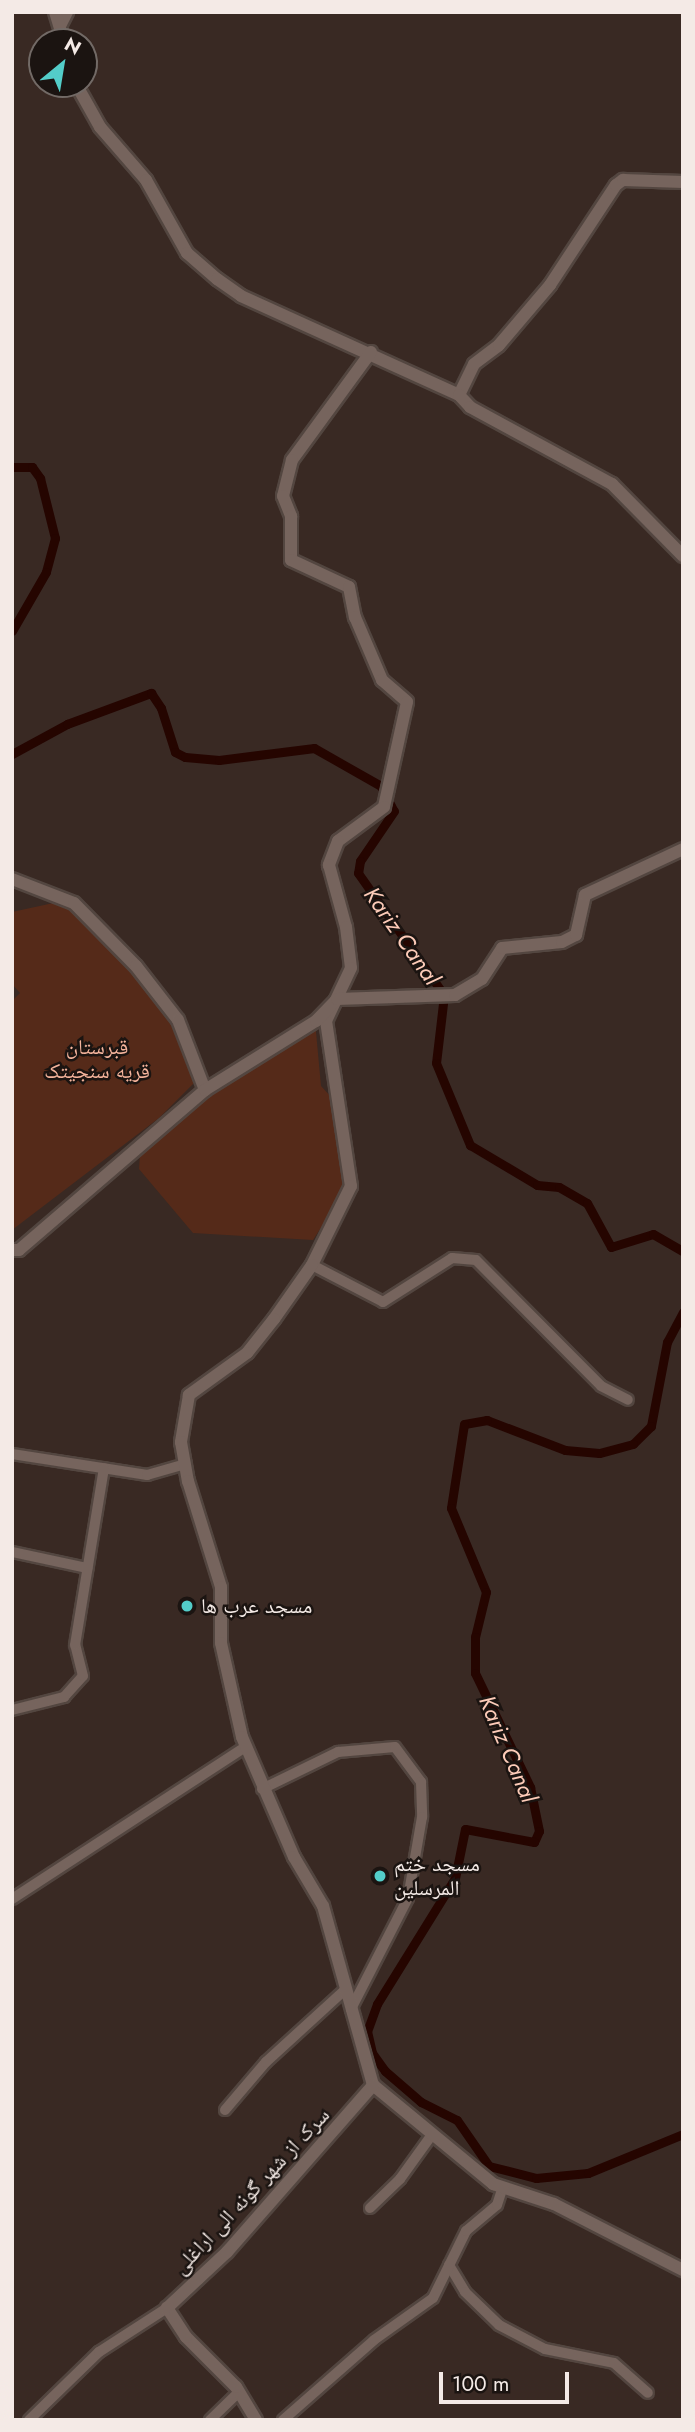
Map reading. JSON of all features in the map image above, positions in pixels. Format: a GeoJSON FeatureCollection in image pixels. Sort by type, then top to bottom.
{"type":"FeatureCollection","features":[{"type":"Feature","properties":{"kind":"street"},"geometry":{"type":"LineString","coordinates":[[55,12],[60,28]]}},
{"type":"Feature","properties":{"kind":"street"},"geometry":{"type":"LineString","coordinates":[[60,28],[68,12]]}},
{"type":"Feature","properties":{"kind":"street"},"geometry":{"type":"LineString","coordinates":[[84,98],[100,127],[146,180],[187,253],[241,296],[371,352],[459,395],[470,407],[612,484],[683,556]]}},
{"type":"Feature","properties":{"kind":"street"},"geometry":{"type":"LineString","coordinates":[[459,395],[474,364],[499,345],[550,285],[616,185],[623,180],[683,182]]}},
{"type":"Feature","properties":{"kind":"street"},"geometry":{"type":"LineString","coordinates":[[371,352],[299,450],[283,496],[291,516],[290,560],[349,587],[355,617],[382,680],[407,702],[384,807],[331,851],[329,865],[346,927],[351,968],[326,1021],[351,1186],[312,1265],[247,1353],[189,1395],[181,1441],[185,1464],[221,1587],[221,1643],[246,1746],[262,1789],[323,1906],[373,2085],[431,2136],[502,2187],[554,2204],[682,2266]]}},
{"type":"Feature","properties":{"kind":"street"},"geometry":{"type":"LineString","coordinates":[[13,1251],[205,1090],[316,1021],[337,999],[456,995],[482,979],[502,948],[562,942],[576,935],[585,895],[683,849]]}},
{"type":"Feature","properties":{"kind":"street"},"geometry":{"type":"LineString","coordinates":[[12,879],[74,903],[136,966],[178,1020],[205,1090]]}},
{"type":"Feature","properties":{"kind":"street"},"geometry":{"type":"LineString","coordinates":[[312,1265],[383,1302],[452,1258],[476,1260],[601,1386],[628,1400]]}},
{"type":"Feature","properties":{"kind":"street"},"geometry":{"type":"LineString","coordinates":[[12,1454],[147,1475],[185,1464]]}},
{"type":"Feature","properties":{"kind":"street"},"geometry":{"type":"LineString","coordinates":[[12,1710],[64,1697],[83,1676],[75,1645],[104,1468]]}},
{"type":"Feature","properties":{"kind":"street"},"geometry":{"type":"LineString","coordinates":[[12,1552],[87,1568]]}},
{"type":"Feature","properties":{"kind":"street"},"geometry":{"type":"LineString","coordinates":[[12,1899],[246,1746]]}},
{"type":"Feature","properties":{"kind":"street"},"geometry":{"type":"LineString","coordinates":[[262,1789],[338,1752],[395,1747],[421,1782],[422,1818],[408,1898],[351,2009]]}},
{"type":"Feature","properties":{"kind":"street"},"geometry":{"type":"LineString","coordinates":[[225,2110],[265,2062],[346,1989]]}},
{"type":"Feature","properties":{"kind":"street","name":"سرک از شهر گونه الی اراغلی"},"geometry":{"type":"LineString","coordinates":[[167,2308],[228,2252],[373,2085]]}},
{"type":"Feature","properties":{"kind":"street"},"geometry":{"type":"LineString","coordinates":[[370,2208],[400,2179],[431,2136]]}},
{"type":"Feature","properties":{"kind":"street"},"geometry":{"type":"LineString","coordinates":[[283,2420],[374,2340],[433,2298],[466,2231],[497,2205],[502,2187]]}},
{"type":"Feature","properties":{"kind":"street"},"geometry":{"type":"LineString","coordinates":[[449,2265],[465,2292],[499,2325],[545,2349],[614,2363],[648,2393]]}},
{"type":"Feature","properties":{"kind":"street"},"geometry":{"type":"LineString","coordinates":[[29,2420],[99,2352],[167,2308],[186,2337],[239,2392],[256,2420]]}},
{"type":"Feature","properties":{"kind":"street"},"geometry":{"type":"LineString","coordinates":[[210,2420],[239,2392]]}},
{"type":"Feature","properties":{"kind":"green space","name":"قبرستان قریه سنجیتک"},"geometry":{"type":"Polygon","coordinates":[[[58,902],[90,925],[170,1011],[197,1080],[159,1118],[12,1230],[12,1001],[20,993],[12,984],[12,912],[58,902]]]}},
{"type":"Feature","properties":{"kind":"green space","name":"قبرستان قریه سنجیتک"},"geometry":{"type":"Polygon","coordinates":[[[315,1021],[321,1086],[333,1099],[347,1161],[344,1192],[313,1240],[193,1233],[139,1169],[140,1155],[228,1066],[315,1021]]]}},
{"type":"Feature","properties":{"kind":"waterway","name":"Kariz Canal"},"geometry":{"type":"LineString","coordinates":[[12,467],[32,467],[40,478],[55,538],[46,572],[12,631]]}},
{"type":"Feature","properties":{"kind":"waterway","name":"Kariz Canal"},"geometry":{"type":"LineString","coordinates":[[12,754],[67,724],[151,693],[161,708],[175,752],[185,757],[219,760],[314,748],[381,786],[394,811],[360,861],[358,873],[444,995],[436,1063],[470,1145],[537,1185],[559,1187],[587,1203],[611,1247],[653,1234],[683,1251]]}},
{"type":"Feature","properties":{"kind":"waterway","name":"Kariz Canal"},"geometry":{"type":"LineString","coordinates":[[683,1312],[667,1342],[651,1426],[633,1444],[599,1453],[565,1450],[487,1420],[464,1424],[451,1508],[486,1592],[475,1637],[475,1673],[530,1787],[539,1831],[534,1842],[465,1829],[455,1878],[377,2004],[367,2031],[372,2053],[385,2071],[421,2102],[457,2120],[489,2166],[536,2178],[588,2173],[683,2134]]}},
{"type":"Feature","properties":{"kind":"place","name":"مسجد عرب ها"},"geometry":{"type":"Point","coordinates":[187,1606]}},
{"type":"Feature","properties":{"kind":"place","name":"مسجد ختم المرسلین"},"geometry":{"type":"Point","coordinates":[380,1876]}}]}
